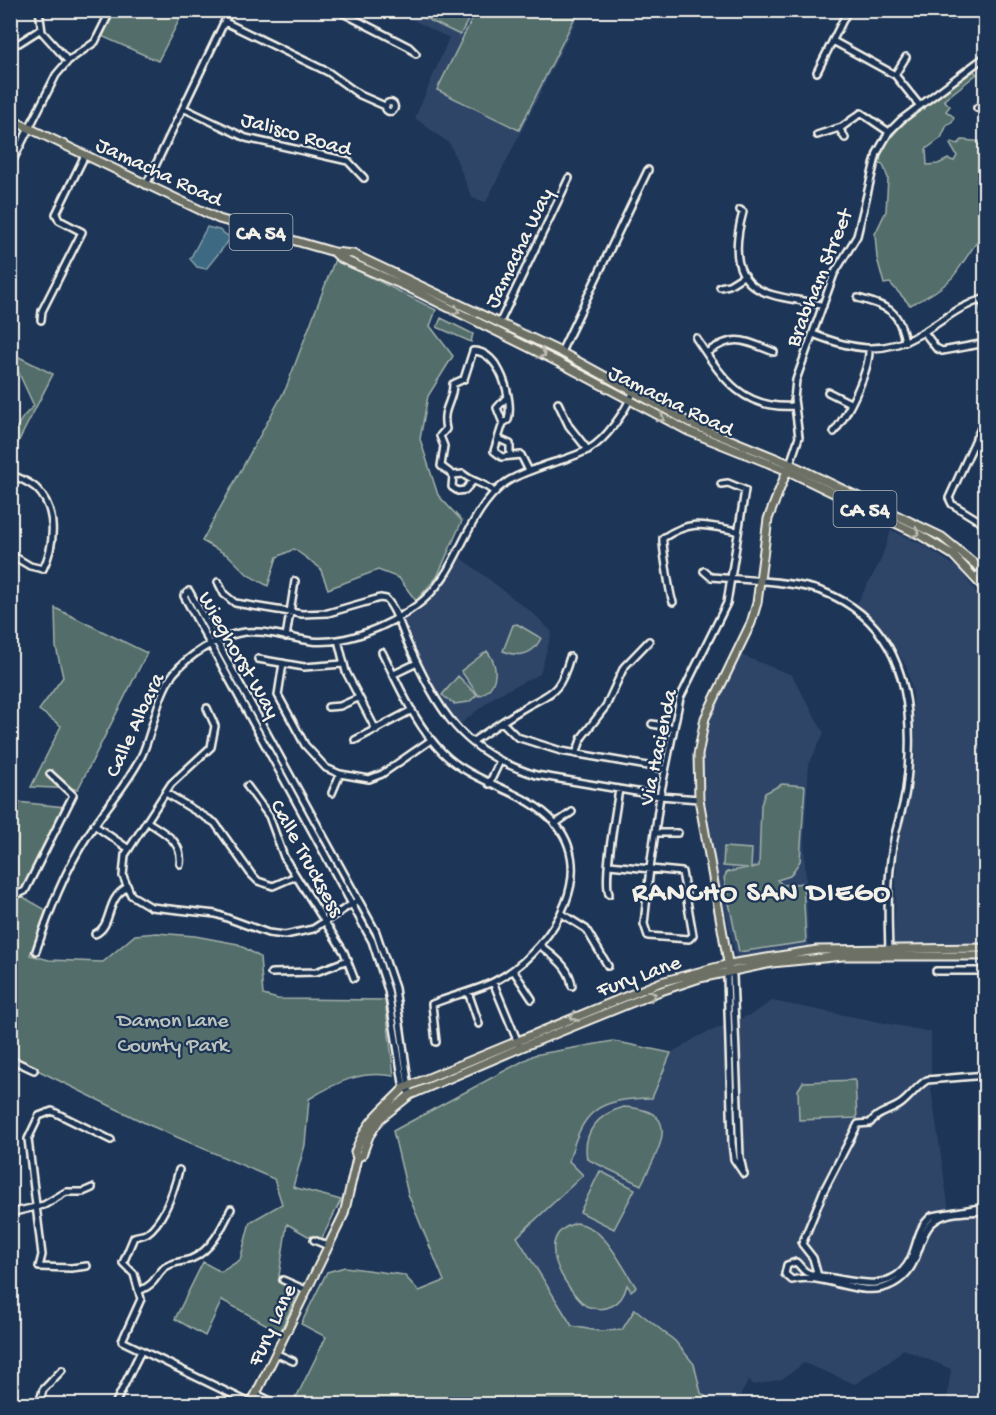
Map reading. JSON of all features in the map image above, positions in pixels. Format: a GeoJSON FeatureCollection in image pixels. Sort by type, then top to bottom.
{"type":"FeatureCollection","features":[{"type":"Feature","properties":{"kind":"main road","name":"Jamacha Road"},"geometry":{"type":"LineString","coordinates":[[10,119],[219,219],[334,252],[343,251],[367,259],[561,352],[631,396]]}},
{"type":"Feature","properties":{"kind":"main road","name":"Jamacha Road"},"geometry":{"type":"LineString","coordinates":[[334,252],[340,258],[434,300],[631,396],[942,537],[985,570]]}},
{"type":"Feature","properties":{"kind":"main road"},"geometry":{"type":"LineString","coordinates":[[430,290],[434,300]]}},
{"type":"Feature","properties":{"kind":"main road","name":"Jamacha Road"},"geometry":{"type":"LineString","coordinates":[[789,467],[942,547],[976,577],[986,590]]}},
{"type":"Feature","properties":{"kind":"main road","name":"Brabham Street"},"geometry":{"type":"LineString","coordinates":[[729,967],[699,799],[698,755],[705,718],[751,623],[760,583],[768,519],[789,467]]}},
{"type":"Feature","properties":{"kind":"main road","name":"Fury Lane"},"geometry":{"type":"LineString","coordinates":[[252,1404],[344,1214],[357,1158],[355,1152],[363,1131],[380,1109],[407,1087],[729,967],[889,951],[986,948]]}},
{"type":"Feature","properties":{"kind":"main road","name":"Fury Lane"},"geometry":{"type":"LineString","coordinates":[[889,951],[986,956]]}},
{"type":"Feature","properties":{"kind":"main road","name":"Fury Lane"},"geometry":{"type":"LineString","coordinates":[[357,1158],[362,1155],[380,1119],[410,1095],[518,1044]]}},
{"type":"Feature","properties":{"kind":"street"},"geometry":{"type":"LineString","coordinates":[[39,10],[41,29],[68,61]]}},
{"type":"Feature","properties":{"kind":"street"},"geometry":{"type":"LineString","coordinates":[[10,166],[56,75],[68,61],[95,42],[111,10]]}},
{"type":"Feature","properties":{"kind":"street"},"geometry":{"type":"LineString","coordinates":[[146,185],[230,10]]}},
{"type":"Feature","properties":{"kind":"street"},"geometry":{"type":"LineString","coordinates":[[337,10],[409,47],[416,54]]}},
{"type":"Feature","properties":{"kind":"street"},"geometry":{"type":"LineString","coordinates":[[817,72],[848,10]]}},
{"type":"Feature","properties":{"kind":"street"},"geometry":{"type":"LineString","coordinates":[[225,22],[328,72],[360,96],[386,106]]}},
{"type":"Feature","properties":{"kind":"street"},"geometry":{"type":"LineString","coordinates":[[11,44],[19,44],[41,29]]}},
{"type":"Feature","properties":{"kind":"street"},"geometry":{"type":"LineString","coordinates":[[833,41],[895,75],[920,106]]}},
{"type":"Feature","properties":{"kind":"street","name":"Brabham Street"},"geometry":{"type":"LineString","coordinates":[[789,467],[799,437],[795,406],[796,380],[834,274],[857,236],[873,165],[880,145],[889,132],[986,56]]}},
{"type":"Feature","properties":{"kind":"street"},"geometry":{"type":"LineString","coordinates":[[895,75],[906,57]]}},
{"type":"Feature","properties":{"kind":"street"},"geometry":{"type":"LineString","coordinates":[[977,108],[986,102]]}},
{"type":"Feature","properties":{"kind":"street","name":"Jalisco Road"},"geometry":{"type":"LineString","coordinates":[[183,108],[246,138],[348,161],[364,178]]}},
{"type":"Feature","properties":{"kind":"street"},"geometry":{"type":"LineString","coordinates":[[817,135],[839,128],[861,113],[889,132]]}},
{"type":"Feature","properties":{"kind":"street"},"geometry":{"type":"LineString","coordinates":[[839,128],[845,138]]}},
{"type":"Feature","properties":{"kind":"street"},"geometry":{"type":"LineString","coordinates":[[41,320],[42,311],[82,232],[61,222],[56,214],[85,155]]}},
{"type":"Feature","properties":{"kind":"street"},"geometry":{"type":"LineString","coordinates":[[561,352],[648,170]]}},
{"type":"Feature","properties":{"kind":"street","name":"Jamacha Way"},"geometry":{"type":"LineString","coordinates":[[496,331],[569,178]]}},
{"type":"Feature","properties":{"kind":"street"},"geometry":{"type":"LineString","coordinates":[[740,210],[743,212],[735,250],[739,266],[745,275],[758,289],[772,295],[808,300],[823,306]]}},
{"type":"Feature","properties":{"kind":"street"},"geometry":{"type":"LineString","coordinates":[[720,287],[729,285],[745,275]]}},
{"type":"Feature","properties":{"kind":"street"},"geometry":{"type":"LineString","coordinates":[[858,298],[884,306],[896,314],[905,342]]}},
{"type":"Feature","properties":{"kind":"street"},"geometry":{"type":"LineString","coordinates":[[813,334],[842,345],[869,349],[905,342],[924,332],[947,314],[984,299],[986,315]]}},
{"type":"Feature","properties":{"kind":"street"},"geometry":{"type":"LineString","coordinates":[[924,332],[936,348],[942,351],[986,343]]}},
{"type":"Feature","properties":{"kind":"street"},"geometry":{"type":"LineString","coordinates":[[696,338],[724,380],[736,391],[768,405],[795,406]]}},
{"type":"Feature","properties":{"kind":"street"},"geometry":{"type":"LineString","coordinates":[[706,353],[722,342],[736,339],[774,352]]}},
{"type":"Feature","properties":{"kind":"street"},"geometry":{"type":"LineString","coordinates":[[834,432],[868,365],[869,349]]}},
{"type":"Feature","properties":{"kind":"street"},"geometry":{"type":"LineString","coordinates":[[494,492],[483,482],[472,482],[463,474],[453,475],[441,466],[444,446],[440,435],[446,429],[444,412],[453,397],[453,384],[464,379],[473,351],[478,351],[499,366],[507,397],[510,413],[503,423],[494,451],[501,457],[523,456],[529,471]]}},
{"type":"Feature","properties":{"kind":"street"},"geometry":{"type":"LineString","coordinates":[[828,392],[850,403]]}},
{"type":"Feature","properties":{"kind":"street","name":"Calle Albara"},"geometry":{"type":"LineString","coordinates":[[36,951],[62,878],[94,825],[134,771],[150,735],[162,695],[171,677],[185,661],[217,642],[236,634],[250,632],[314,641],[338,640],[396,618],[417,606],[440,583],[471,524],[494,492],[515,477],[588,450],[605,434],[631,396]]}},
{"type":"Feature","properties":{"kind":"street"},"geometry":{"type":"LineString","coordinates":[[503,423],[497,408],[507,397]]}},
{"type":"Feature","properties":{"kind":"street"},"geometry":{"type":"LineString","coordinates":[[558,403],[569,426],[588,450]]}},
{"type":"Feature","properties":{"kind":"street"},"geometry":{"type":"LineString","coordinates":[[986,417],[949,498],[952,504],[986,525]]}},
{"type":"Feature","properties":{"kind":"street"},"geometry":{"type":"LineString","coordinates":[[976,438],[986,443]]}},
{"type":"Feature","properties":{"kind":"street"},"geometry":{"type":"LineString","coordinates":[[499,440],[510,444],[510,455]]}},
{"type":"Feature","properties":{"kind":"street"},"geometry":{"type":"LineString","coordinates":[[10,474],[37,490],[50,511],[52,527],[52,539],[43,569],[30,566],[10,554]]}},
{"type":"Feature","properties":{"kind":"street"},"geometry":{"type":"LineString","coordinates":[[453,475],[452,487],[458,491],[465,490],[472,482]]}},
{"type":"Feature","properties":{"kind":"street","name":"Via Hacienda"},"geometry":{"type":"LineString","coordinates":[[650,868],[682,872],[693,935],[689,939],[648,936],[644,931],[650,868],[660,796],[680,698],[723,613],[731,579],[736,531],[744,488],[728,483],[721,484]]}},
{"type":"Feature","properties":{"kind":"street"},"geometry":{"type":"LineString","coordinates":[[673,602],[661,544],[663,538],[687,525],[697,524],[736,531]]}},
{"type":"Feature","properties":{"kind":"street"},"geometry":{"type":"LineString","coordinates":[[976,577],[985,570]]}},
{"type":"Feature","properties":{"kind":"street"},"geometry":{"type":"LineString","coordinates":[[704,571],[711,577],[822,591],[836,598],[873,626],[898,662],[906,699],[910,745],[906,792],[890,869],[889,951]]}},
{"type":"Feature","properties":{"kind":"street"},"geometry":{"type":"LineString","coordinates":[[286,637],[295,581]]}},
{"type":"Feature","properties":{"kind":"street"},"geometry":{"type":"LineString","coordinates":[[218,582],[224,594],[235,603],[290,612],[328,613],[380,598],[389,600],[436,703],[456,728],[500,761],[536,775],[660,796],[699,799]]}},
{"type":"Feature","properties":{"kind":"street","name":"Wieghorst Way"},"geometry":{"type":"LineString","coordinates":[[407,1087],[395,987],[376,932],[189,591],[184,596],[372,941],[383,974],[407,1087],[410,1095]]}},
{"type":"Feature","properties":{"kind":"street"},"geometry":{"type":"LineString","coordinates":[[338,640],[343,664],[376,730]]}},
{"type":"Feature","properties":{"kind":"street"},"geometry":{"type":"LineString","coordinates":[[576,754],[582,737],[606,706],[624,667],[649,641]]}},
{"type":"Feature","properties":{"kind":"street"},"geometry":{"type":"LineString","coordinates":[[382,652],[412,710],[431,740],[449,759],[489,784],[531,804],[555,824],[566,840],[572,872],[569,894],[562,914],[541,946],[513,970],[493,982],[432,1004],[430,1009],[436,1042]]}},
{"type":"Feature","properties":{"kind":"street"},"geometry":{"type":"LineString","coordinates":[[472,742],[554,692],[565,676],[570,657]]}},
{"type":"Feature","properties":{"kind":"street"},"geometry":{"type":"LineString","coordinates":[[258,659],[316,667],[343,664]]}},
{"type":"Feature","properties":{"kind":"street"},"geometry":{"type":"LineString","coordinates":[[283,663],[278,696],[314,758],[326,768],[340,774],[369,779],[376,777],[431,740]]}},
{"type":"Feature","properties":{"kind":"street"},"geometry":{"type":"LineString","coordinates":[[394,674],[417,663]]}},
{"type":"Feature","properties":{"kind":"street"},"geometry":{"type":"LineString","coordinates":[[328,707],[340,706],[358,698]]}},
{"type":"Feature","properties":{"kind":"street"},"geometry":{"type":"LineString","coordinates":[[207,708],[215,726],[212,744],[206,754],[175,779],[129,849],[122,867],[126,888],[134,898],[147,906],[216,914],[276,934],[304,933],[359,899]]}},
{"type":"Feature","properties":{"kind":"street"},"geometry":{"type":"LineString","coordinates":[[355,740],[412,710]]}},
{"type":"Feature","properties":{"kind":"street"},"geometry":{"type":"LineString","coordinates":[[502,723],[517,737],[576,754],[665,769]]}},
{"type":"Feature","properties":{"kind":"street"},"geometry":{"type":"LineString","coordinates":[[652,724],[674,728]]}},
{"type":"Feature","properties":{"kind":"street"},"geometry":{"type":"LineString","coordinates":[[489,784],[500,761]]}},
{"type":"Feature","properties":{"kind":"street"},"geometry":{"type":"LineString","coordinates":[[10,888],[18,894],[25,891],[74,795],[51,774]]}},
{"type":"Feature","properties":{"kind":"street"},"geometry":{"type":"LineString","coordinates":[[332,793],[340,774]]}},
{"type":"Feature","properties":{"kind":"street","name":"Calle Trucksess"},"geometry":{"type":"LineString","coordinates":[[248,786],[269,816],[281,851],[348,960],[354,978]]}},
{"type":"Feature","properties":{"kind":"street"},"geometry":{"type":"LineString","coordinates":[[609,894],[607,889],[609,865],[619,789]]}},
{"type":"Feature","properties":{"kind":"street"},"geometry":{"type":"LineString","coordinates":[[166,793],[215,823],[258,881],[273,886],[296,876]]}},
{"type":"Feature","properties":{"kind":"street"},"geometry":{"type":"LineString","coordinates":[[555,824],[572,812]]}},
{"type":"Feature","properties":{"kind":"street"},"geometry":{"type":"LineString","coordinates":[[148,822],[177,844],[181,854],[180,864]]}},
{"type":"Feature","properties":{"kind":"street"},"geometry":{"type":"LineString","coordinates":[[94,825],[129,849]]}},
{"type":"Feature","properties":{"kind":"street"},"geometry":{"type":"LineString","coordinates":[[656,833],[678,833]]}},
{"type":"Feature","properties":{"kind":"street"},"geometry":{"type":"LineString","coordinates":[[609,865],[650,868]]}},
{"type":"Feature","properties":{"kind":"street"},"geometry":{"type":"LineString","coordinates":[[95,934],[104,927],[113,899],[126,888]]}},
{"type":"Feature","properties":{"kind":"street"},"geometry":{"type":"LineString","coordinates":[[562,914],[586,929],[608,966]]}},
{"type":"Feature","properties":{"kind":"street"},"geometry":{"type":"LineString","coordinates":[[541,946],[567,970],[572,986]]}},
{"type":"Feature","properties":{"kind":"street"},"geometry":{"type":"LineString","coordinates":[[271,973],[308,973],[348,960]]}},
{"type":"Feature","properties":{"kind":"street"},"geometry":{"type":"LineString","coordinates":[[729,967],[733,976],[738,1123],[740,1157],[744,1174],[736,1164],[732,1153],[727,977],[729,967]]}},
{"type":"Feature","properties":{"kind":"street"},"geometry":{"type":"LineString","coordinates":[[513,970],[532,999]]}},
{"type":"Feature","properties":{"kind":"street"},"geometry":{"type":"LineString","coordinates":[[936,971],[978,971]]}},
{"type":"Feature","properties":{"kind":"street"},"geometry":{"type":"LineString","coordinates":[[493,982],[518,1044]]}},
{"type":"Feature","properties":{"kind":"street"},"geometry":{"type":"LineString","coordinates":[[468,992],[479,1024]]}},
{"type":"Feature","properties":{"kind":"street"},"geometry":{"type":"LineString","coordinates":[[10,1059],[33,1070]]}},
{"type":"Feature","properties":{"kind":"street"},"geometry":{"type":"LineString","coordinates":[[818,1278],[813,1258],[802,1244],[824,1190],[858,1124],[870,1123],[874,1117],[901,1104],[927,1080],[986,1075]]}},
{"type":"Feature","properties":{"kind":"street"},"geometry":{"type":"LineString","coordinates":[[732,1111],[738,1123]]}},
{"type":"Feature","properties":{"kind":"street"},"geometry":{"type":"LineString","coordinates":[[87,1266],[39,1267],[42,1255],[28,1139],[41,1114],[57,1112],[111,1140]]}},
{"type":"Feature","properties":{"kind":"street"},"geometry":{"type":"LineString","coordinates":[[179,1170],[164,1211],[144,1236],[134,1237],[123,1263],[134,1274],[141,1290],[141,1299],[122,1341],[252,1404]]}},
{"type":"Feature","properties":{"kind":"street"},"geometry":{"type":"LineString","coordinates":[[10,1213],[37,1208],[52,1202],[66,1192],[82,1192],[92,1188]]}},
{"type":"Feature","properties":{"kind":"street"},"geometry":{"type":"LineString","coordinates":[[141,1290],[153,1284],[164,1268],[192,1258],[203,1250],[222,1230],[231,1209]]}},
{"type":"Feature","properties":{"kind":"street"},"geometry":{"type":"LineString","coordinates":[[818,1278],[804,1271],[796,1262],[787,1265],[784,1269],[788,1278],[792,1280],[805,1277],[818,1278],[866,1290],[889,1286],[914,1264],[922,1238],[932,1222],[944,1216],[986,1209]]}},
{"type":"Feature","properties":{"kind":"street"},"geometry":{"type":"LineString","coordinates":[[314,1240],[328,1246]]}},
{"type":"Feature","properties":{"kind":"street"},"geometry":{"type":"LineString","coordinates":[[283,1280],[306,1290]]}},
{"type":"Feature","properties":{"kind":"street"},"geometry":{"type":"LineString","coordinates":[[115,1404],[141,1351]]}},
{"type":"Feature","properties":{"kind":"street"},"geometry":{"type":"LineString","coordinates":[[277,1354],[293,1361]]}},
{"type":"Feature","properties":{"kind":"street"},"geometry":{"type":"LineString","coordinates":[[39,1404],[43,1390],[62,1370]]}},
{"type":"Feature","properties":{"kind":"street"},"geometry":{"type":"LineString","coordinates":[[256,1394],[273,1402]]}},
{"type":"Feature","properties":{"kind":"shaded area"},"geometry":{"type":"Polygon","coordinates":[[[395,11],[581,11],[486,202],[472,198],[450,144],[415,118],[449,38],[395,11]]]}},
{"type":"Feature","properties":{"kind":"shaded area"},"geometry":{"type":"Polygon","coordinates":[[[207,227],[219,230],[231,238],[206,269],[197,267],[190,259],[207,227]]]}},
{"type":"Feature","properties":{"kind":"shaded area"},"geometry":{"type":"Polygon","coordinates":[[[891,530],[925,546],[959,569],[985,604],[985,945],[894,944],[897,856],[915,761],[913,694],[907,668],[890,638],[858,605],[880,562],[891,530]]]}},
{"type":"Feature","properties":{"kind":"shaded area"},"geometry":{"type":"Polygon","coordinates":[[[460,557],[535,615],[552,632],[540,674],[497,695],[459,725],[436,694],[403,620],[419,611],[437,594],[460,557]]]}},
{"type":"Feature","properties":{"kind":"shaded area"},"geometry":{"type":"Polygon","coordinates":[[[741,655],[792,675],[824,733],[809,764],[804,839],[809,949],[736,959],[716,867],[702,775],[703,752],[711,720],[724,687],[741,655]]]}},
{"type":"Feature","properties":{"kind":"shaded area"},"geometry":{"type":"Polygon","coordinates":[[[772,1001],[931,1032],[931,1088],[950,1218],[985,1215],[985,1404],[953,1402],[947,1399],[951,1369],[903,1349],[892,1360],[855,1384],[804,1363],[782,1379],[754,1385],[749,1380],[737,1401],[714,1403],[701,1393],[694,1364],[636,1309],[622,1330],[598,1331],[572,1326],[517,1236],[582,1175],[569,1161],[577,1132],[592,1111],[624,1099],[652,1098],[671,1053],[699,1036],[752,1014],[772,1001]]]}},
{"type":"Feature","properties":{"kind":"green space"},"geometry":{"type":"Polygon","coordinates":[[[472,10],[473,11],[460,35],[410,11],[472,10]]]}},
{"type":"Feature","properties":{"kind":"green space"},"geometry":{"type":"Polygon","coordinates":[[[111,11],[184,11],[158,61],[99,35],[111,11]]]}},
{"type":"Feature","properties":{"kind":"green space"},"geometry":{"type":"Polygon","coordinates":[[[476,11],[578,11],[519,130],[437,90],[476,11]]]}},
{"type":"Feature","properties":{"kind":"green space"},"geometry":{"type":"Polygon","coordinates":[[[974,71],[977,74],[944,100],[950,106],[946,111],[954,117],[953,121],[947,125],[941,138],[926,149],[927,165],[938,164],[948,159],[954,161],[957,156],[950,144],[952,142],[958,144],[962,140],[985,142],[985,232],[945,285],[910,305],[890,283],[884,284],[877,258],[875,234],[886,211],[888,178],[883,165],[879,164],[883,150],[904,124],[933,99],[974,71]]]}},
{"type":"Feature","properties":{"kind":"green space"},"geometry":{"type":"Polygon","coordinates":[[[335,259],[436,310],[430,326],[453,356],[428,396],[420,439],[438,495],[462,521],[437,577],[416,601],[399,578],[378,570],[328,589],[320,568],[294,549],[277,557],[268,586],[248,575],[229,556],[202,541],[286,388],[335,259]]]}},
{"type":"Feature","properties":{"kind":"green space"},"geometry":{"type":"Polygon","coordinates":[[[441,318],[473,334],[471,342],[437,327],[441,318]]]}},
{"type":"Feature","properties":{"kind":"green space"},"geometry":{"type":"Polygon","coordinates":[[[11,353],[53,374],[11,456],[16,429],[34,406],[17,369],[11,364],[11,353]]]}},
{"type":"Feature","properties":{"kind":"green space"},"geometry":{"type":"Polygon","coordinates":[[[55,608],[147,653],[78,789],[31,787],[61,726],[39,710],[63,677],[56,647],[55,608]]]}},
{"type":"Feature","properties":{"kind":"green space"},"geometry":{"type":"Polygon","coordinates":[[[517,624],[541,638],[534,648],[525,654],[503,651],[513,625],[517,624]]]}},
{"type":"Feature","properties":{"kind":"green space"},"geometry":{"type":"Polygon","coordinates":[[[487,651],[494,663],[495,676],[486,692],[479,696],[461,671],[487,651]]]}},
{"type":"Feature","properties":{"kind":"green space"},"geometry":{"type":"Polygon","coordinates":[[[458,676],[477,695],[469,702],[454,704],[442,695],[458,676]]]}},
{"type":"Feature","properties":{"kind":"green space"},"geometry":{"type":"Polygon","coordinates":[[[782,784],[805,786],[800,861],[790,876],[777,880],[783,885],[803,883],[806,942],[739,952],[724,878],[727,872],[748,868],[723,866],[724,847],[752,849],[751,868],[759,866],[761,805],[765,793],[782,784]]]}},
{"type":"Feature","properties":{"kind":"green space","name":"Damon Lane County Park"},"geometry":{"type":"Polygon","coordinates":[[[17,802],[65,807],[21,896],[46,910],[30,955],[49,960],[103,962],[135,935],[157,933],[195,936],[238,944],[260,957],[263,995],[278,999],[385,1000],[394,1076],[360,1076],[329,1087],[309,1099],[305,1145],[293,1187],[341,1200],[322,1238],[308,1236],[287,1224],[279,1276],[300,1288],[280,1332],[222,1300],[205,1336],[175,1319],[203,1262],[221,1272],[240,1260],[250,1222],[282,1204],[274,1179],[149,1125],[11,1057],[10,893],[20,896],[10,887],[11,814],[17,802]]]}},
{"type":"Feature","properties":{"kind":"green space"},"geometry":{"type":"Polygon","coordinates":[[[613,1041],[671,1053],[652,1098],[618,1101],[596,1110],[587,1118],[574,1143],[569,1161],[583,1175],[517,1237],[572,1326],[598,1331],[622,1330],[635,1309],[675,1341],[694,1364],[701,1393],[714,1403],[737,1401],[736,1404],[293,1404],[326,1337],[301,1324],[327,1272],[345,1267],[404,1275],[419,1291],[444,1281],[408,1194],[393,1131],[534,1055],[613,1041]]]}},
{"type":"Feature","properties":{"kind":"green space"},"geometry":{"type":"Polygon","coordinates":[[[855,1080],[857,1118],[799,1120],[798,1090],[803,1082],[855,1080]]]}},
{"type":"Feature","properties":{"kind":"green space"},"geometry":{"type":"Polygon","coordinates":[[[624,1107],[643,1110],[655,1116],[661,1124],[662,1134],[659,1146],[641,1185],[587,1159],[587,1140],[594,1126],[607,1114],[624,1107]]]}},
{"type":"Feature","properties":{"kind":"green space"},"geometry":{"type":"Polygon","coordinates":[[[600,1171],[635,1189],[614,1229],[580,1212],[600,1171]]]}},
{"type":"Feature","properties":{"kind":"green space"},"geometry":{"type":"Polygon","coordinates":[[[576,1223],[596,1231],[604,1239],[636,1287],[631,1291],[627,1285],[621,1298],[612,1306],[600,1309],[586,1306],[561,1275],[554,1250],[555,1238],[563,1229],[576,1223]]]}},
{"type":"Feature","properties":{"kind":"district","name":"RANCHO SAN DIEGO"},"geometry":{"type":"Point","coordinates":[762,890]}}]}
